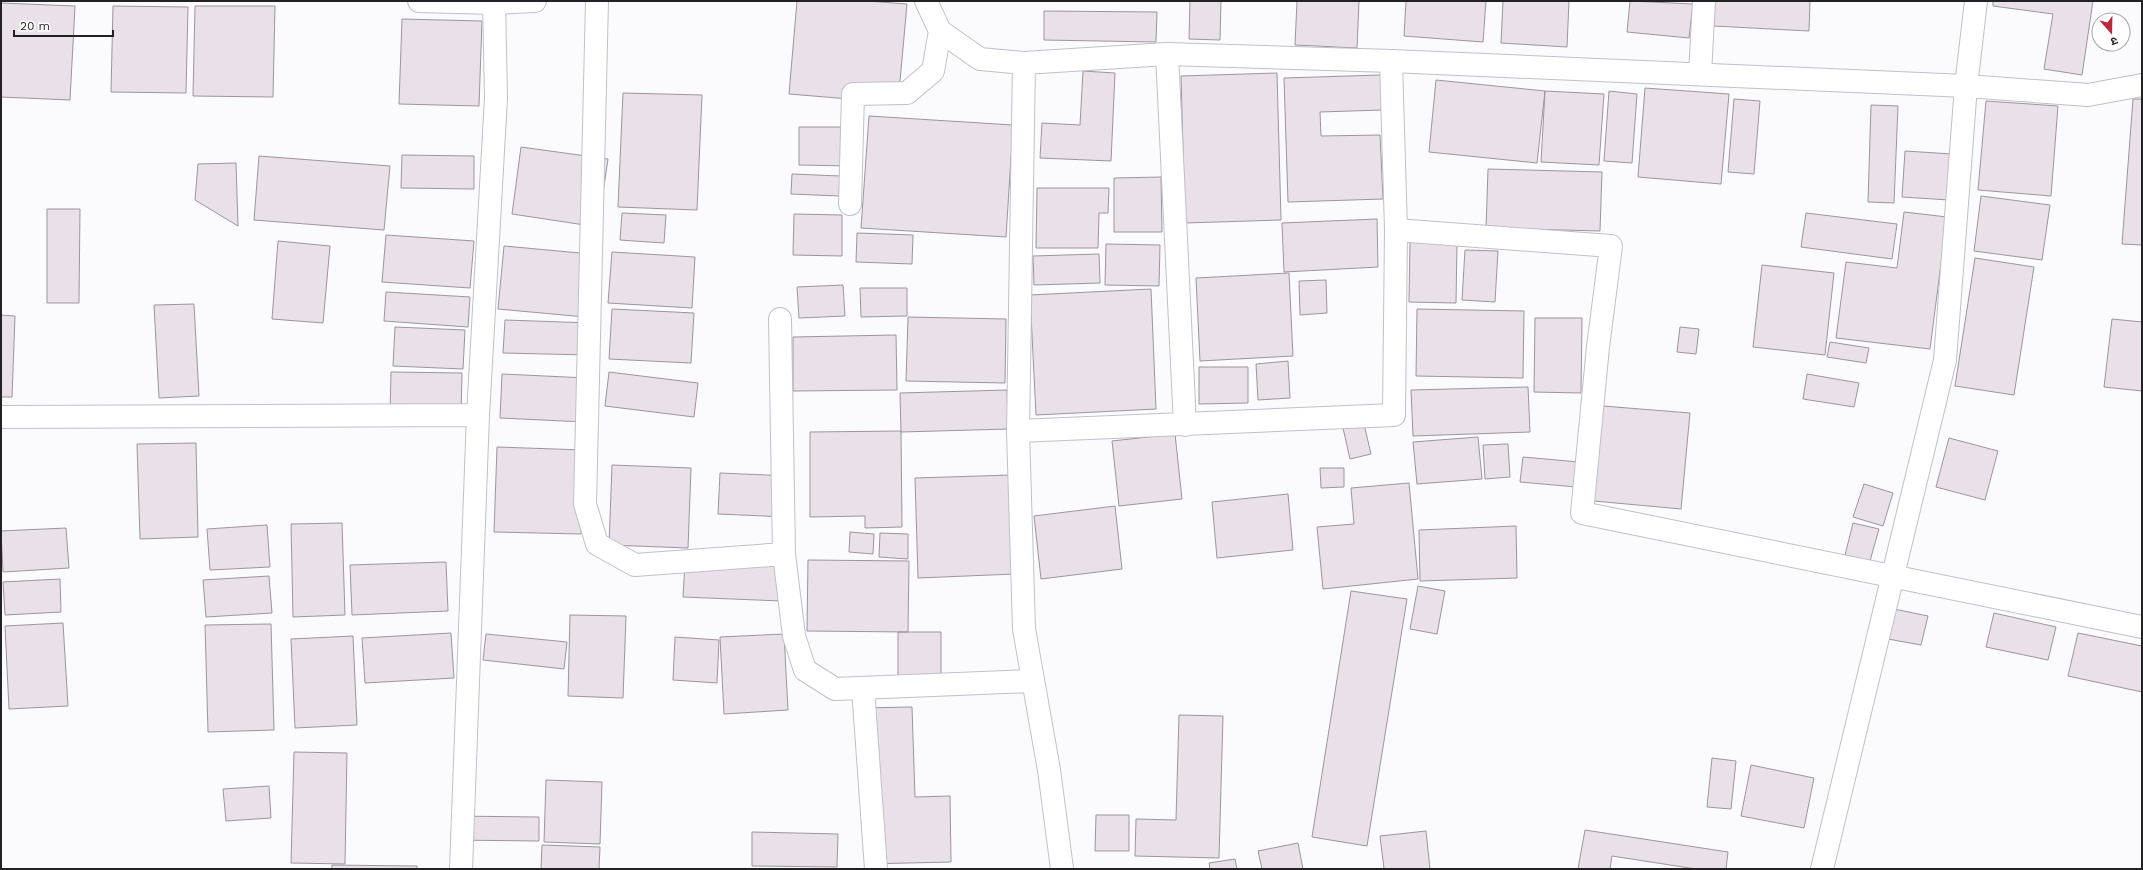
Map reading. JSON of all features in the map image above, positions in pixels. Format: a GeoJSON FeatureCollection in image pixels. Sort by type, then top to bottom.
{"type":"FeatureCollection","features":[{"type":"Feature","properties":{"kind":"street"},"geometry":{"type":"LineString","coordinates":[[419,1],[535,1]]}},
{"type":"Feature","properties":{"kind":"street"},"geometry":{"type":"LineString","coordinates":[[597,1],[585,504],[597,544],[635,565],[784,554]]}},
{"type":"Feature","properties":{"kind":"street"},"geometry":{"type":"LineString","coordinates":[[926,1],[940,31],[980,59],[1024,63],[1167,54],[1391,61],[1700,74],[1966,86],[2088,95],[2142,85]]}},
{"type":"Feature","properties":{"kind":"street"},"geometry":{"type":"LineString","coordinates":[[1700,74],[1704,1]]}},
{"type":"Feature","properties":{"kind":"street"},"geometry":{"type":"LineString","coordinates":[[1822,869],[1945,360],[1966,86],[1976,1]]}},
{"type":"Feature","properties":{"kind":"street"},"geometry":{"type":"LineString","coordinates":[[461,869],[478,415],[496,98],[494,2]]}},
{"type":"Feature","properties":{"kind":"street"},"geometry":{"type":"LineString","coordinates":[[850,204],[853,94],[907,93],[933,71],[940,31]]}},
{"type":"Feature","properties":{"kind":"street"},"geometry":{"type":"LineString","coordinates":[[1167,54],[1185,425]]}},
{"type":"Feature","properties":{"kind":"street"},"geometry":{"type":"LineString","coordinates":[[1018,431],[1185,425],[1394,414],[1396,230],[1391,61]]}},
{"type":"Feature","properties":{"kind":"street"},"geometry":{"type":"LineString","coordinates":[[1024,63],[1018,431],[1024,629],[1049,770],[1062,869]]}},
{"type":"Feature","properties":{"kind":"street"},"geometry":{"type":"LineString","coordinates":[[1396,230],[1611,246],[1598,347],[1582,513],[2142,627]]}},
{"type":"Feature","properties":{"kind":"street"},"geometry":{"type":"LineString","coordinates":[[780,319],[784,554],[794,636],[805,670],[835,689],[1033,681]]}},
{"type":"Feature","properties":{"kind":"street"},"geometry":{"type":"LineString","coordinates":[[1,417],[478,415]]}},
{"type":"Feature","properties":{"kind":"street"},"geometry":{"type":"LineString","coordinates":[[863,688],[876,869]]}},
{"type":"Feature","properties":{"kind":"building"},"geometry":{"type":"Polygon","coordinates":[[[797,1],[867,1],[907,4],[898,103],[789,94],[797,1]]]}},
{"type":"Feature","properties":{"kind":"building"},"geometry":{"type":"Polygon","coordinates":[[[1190,1],[1221,1],[1220,40],[1189,39],[1190,1]]]}},
{"type":"Feature","properties":{"kind":"building"},"geometry":{"type":"Polygon","coordinates":[[[1297,1],[1359,1],[1357,48],[1295,45],[1297,1]]]}},
{"type":"Feature","properties":{"kind":"building"},"geometry":{"type":"Polygon","coordinates":[[[1406,1],[1486,1],[1483,42],[1404,36],[1406,1]]]}},
{"type":"Feature","properties":{"kind":"building"},"geometry":{"type":"Polygon","coordinates":[[[1503,1],[1569,1],[1567,47],[1501,43],[1503,1]]]}},
{"type":"Feature","properties":{"kind":"building"},"geometry":{"type":"Polygon","coordinates":[[[1630,1],[1693,4],[1689,38],[1627,32],[1630,1]]]}},
{"type":"Feature","properties":{"kind":"building"},"geometry":{"type":"Polygon","coordinates":[[[1715,1],[1810,1],[1809,31],[1714,26],[1715,1]]]}},
{"type":"Feature","properties":{"kind":"building"},"geometry":{"type":"Polygon","coordinates":[[[1993,1],[2093,1],[2082,75],[2044,69],[2053,14],[1993,6],[1993,1]]]}},
{"type":"Feature","properties":{"kind":"building"},"geometry":{"type":"Polygon","coordinates":[[[1,3],[75,6],[70,100],[1,97],[1,3]]]}},
{"type":"Feature","properties":{"kind":"building"},"geometry":{"type":"Polygon","coordinates":[[[113,6],[188,7],[186,93],[111,92],[113,6]]]}},
{"type":"Feature","properties":{"kind":"building"},"geometry":{"type":"Polygon","coordinates":[[[195,6],[275,6],[273,97],[193,96],[195,6]]]}},
{"type":"Feature","properties":{"kind":"building"},"geometry":{"type":"Polygon","coordinates":[[[1044,11],[1157,12],[1156,42],[1044,40],[1044,11]]]}},
{"type":"Feature","properties":{"kind":"building"},"geometry":{"type":"Polygon","coordinates":[[[402,19],[482,21],[479,106],[399,104],[402,19]]]}},
{"type":"Feature","properties":{"kind":"building"},"geometry":{"type":"Polygon","coordinates":[[[1083,71],[1115,73],[1111,161],[1040,158],[1042,123],[1080,125],[1083,71]]]}},
{"type":"Feature","properties":{"kind":"building"},"geometry":{"type":"Polygon","coordinates":[[[1277,73],[1281,220],[1185,223],[1181,76],[1277,73]]]}},
{"type":"Feature","properties":{"kind":"building"},"geometry":{"type":"Polygon","coordinates":[[[1381,75],[1382,110],[1320,112],[1321,136],[1380,135],[1383,199],[1288,202],[1284,78],[1381,75]]]}},
{"type":"Feature","properties":{"kind":"building"},"geometry":{"type":"Polygon","coordinates":[[[1436,80],[1545,91],[1537,163],[1429,152],[1436,80]]]}},
{"type":"Feature","properties":{"kind":"building"},"geometry":{"type":"Polygon","coordinates":[[[1645,88],[1729,94],[1721,184],[1638,177],[1645,88]]]}},
{"type":"Feature","properties":{"kind":"building"},"geometry":{"type":"Polygon","coordinates":[[[1545,91],[1604,94],[1599,165],[1541,162],[1545,91]]]}},
{"type":"Feature","properties":{"kind":"building"},"geometry":{"type":"Polygon","coordinates":[[[1609,91],[1637,94],[1632,163],[1604,161],[1609,91]]]}},
{"type":"Feature","properties":{"kind":"building"},"geometry":{"type":"Polygon","coordinates":[[[623,93],[702,95],[697,210],[618,207],[623,93]]]}},
{"type":"Feature","properties":{"kind":"building"},"geometry":{"type":"Polygon","coordinates":[[[1734,99],[1760,101],[1754,174],[1728,172],[1734,99]]]}},
{"type":"Feature","properties":{"kind":"building"},"geometry":{"type":"Polygon","coordinates":[[[2133,99],[2142,99],[2142,245],[2122,244],[2133,99]]]}},
{"type":"Feature","properties":{"kind":"building"},"geometry":{"type":"Polygon","coordinates":[[[1986,101],[2058,106],[2051,196],[1978,190],[1986,101]]]}},
{"type":"Feature","properties":{"kind":"building"},"geometry":{"type":"Polygon","coordinates":[[[1871,105],[1898,106],[1894,203],[1868,202],[1871,105]]]}},
{"type":"Feature","properties":{"kind":"building"},"geometry":{"type":"Polygon","coordinates":[[[869,116],[1013,125],[1006,237],[861,228],[869,116]]]}},
{"type":"Feature","properties":{"kind":"building"},"geometry":{"type":"Polygon","coordinates":[[[799,127],[849,127],[849,166],[799,165],[799,127]]]}},
{"type":"Feature","properties":{"kind":"building"},"geometry":{"type":"Polygon","coordinates":[[[521,147],[608,159],[598,227],[512,214],[521,147]]]}},
{"type":"Feature","properties":{"kind":"building"},"geometry":{"type":"Polygon","coordinates":[[[1905,151],[1952,154],[1949,200],[1902,197],[1905,151]]]}},
{"type":"Feature","properties":{"kind":"building"},"geometry":{"type":"Polygon","coordinates":[[[402,155],[474,156],[474,189],[401,188],[402,155]]]}},
{"type":"Feature","properties":{"kind":"building"},"geometry":{"type":"Polygon","coordinates":[[[259,156],[390,166],[384,230],[254,220],[259,156]]]}},
{"type":"Feature","properties":{"kind":"building"},"geometry":{"type":"Polygon","coordinates":[[[236,163],[238,226],[195,200],[198,164],[236,163]]]}},
{"type":"Feature","properties":{"kind":"building"},"geometry":{"type":"Polygon","coordinates":[[[1488,169],[1602,172],[1600,231],[1486,228],[1488,169]]]}},
{"type":"Feature","properties":{"kind":"building"},"geometry":{"type":"Polygon","coordinates":[[[792,174],[840,176],[839,196],[791,194],[792,174]]]}},
{"type":"Feature","properties":{"kind":"building"},"geometry":{"type":"Polygon","coordinates":[[[1161,177],[1162,232],[1114,232],[1114,178],[1161,177]]]}},
{"type":"Feature","properties":{"kind":"building"},"geometry":{"type":"Polygon","coordinates":[[[1037,188],[1109,188],[1108,213],[1099,213],[1098,248],[1036,248],[1037,188]]]}},
{"type":"Feature","properties":{"kind":"building"},"geometry":{"type":"Polygon","coordinates":[[[1981,196],[2050,205],[2042,260],[1974,251],[1981,196]]]}},
{"type":"Feature","properties":{"kind":"building"},"geometry":{"type":"Polygon","coordinates":[[[47,209],[80,209],[79,303],[47,303],[47,209]]]}},
{"type":"Feature","properties":{"kind":"building"},"geometry":{"type":"Polygon","coordinates":[[[1904,212],[1947,217],[1930,349],[1836,338],[1846,262],[1897,268],[1904,212]]]}},
{"type":"Feature","properties":{"kind":"building"},"geometry":{"type":"Polygon","coordinates":[[[622,213],[666,215],[664,243],[620,240],[622,213]]]}},
{"type":"Feature","properties":{"kind":"building"},"geometry":{"type":"Polygon","coordinates":[[[1806,213],[1897,224],[1892,259],[1801,247],[1806,213]]]}},
{"type":"Feature","properties":{"kind":"building"},"geometry":{"type":"Polygon","coordinates":[[[794,214],[842,215],[842,256],[793,255],[794,214]]]}},
{"type":"Feature","properties":{"kind":"building"},"geometry":{"type":"Polygon","coordinates":[[[1377,219],[1378,267],[1284,272],[1282,223],[1377,219]]]}},
{"type":"Feature","properties":{"kind":"building"},"geometry":{"type":"Polygon","coordinates":[[[857,233],[913,235],[912,264],[856,262],[857,233]]]}},
{"type":"Feature","properties":{"kind":"building"},"geometry":{"type":"Polygon","coordinates":[[[386,235],[474,241],[470,288],[382,282],[386,235]]]}},
{"type":"Feature","properties":{"kind":"building"},"geometry":{"type":"Polygon","coordinates":[[[278,241],[330,246],[323,323],[272,319],[278,241]]]}},
{"type":"Feature","properties":{"kind":"building"},"geometry":{"type":"Polygon","coordinates":[[[1410,242],[1457,243],[1456,303],[1409,302],[1410,242]]]}},
{"type":"Feature","properties":{"kind":"building"},"geometry":{"type":"Polygon","coordinates":[[[1106,244],[1160,245],[1159,286],[1105,285],[1106,244]]]}},
{"type":"Feature","properties":{"kind":"building"},"geometry":{"type":"Polygon","coordinates":[[[504,246],[591,254],[585,317],[498,309],[504,246]]]}},
{"type":"Feature","properties":{"kind":"building"},"geometry":{"type":"Polygon","coordinates":[[[1465,250],[1498,251],[1495,302],[1462,300],[1465,250]]]}},
{"type":"Feature","properties":{"kind":"building"},"geometry":{"type":"Polygon","coordinates":[[[612,252],[695,257],[692,308],[608,303],[612,252]]]}},
{"type":"Feature","properties":{"kind":"building"},"geometry":{"type":"Polygon","coordinates":[[[1099,254],[1100,283],[1034,285],[1033,256],[1099,254]]]}},
{"type":"Feature","properties":{"kind":"building"},"geometry":{"type":"Polygon","coordinates":[[[1975,258],[2034,267],[2014,395],[1955,386],[1975,258]]]}},
{"type":"Feature","properties":{"kind":"building"},"geometry":{"type":"Polygon","coordinates":[[[1762,265],[1834,273],[1825,355],[1753,347],[1762,265]]]}},
{"type":"Feature","properties":{"kind":"building"},"geometry":{"type":"Polygon","coordinates":[[[1289,273],[1293,356],[1200,361],[1196,278],[1289,273]]]}},
{"type":"Feature","properties":{"kind":"building"},"geometry":{"type":"Polygon","coordinates":[[[1326,280],[1327,313],[1300,315],[1299,281],[1326,280]]]}},
{"type":"Feature","properties":{"kind":"building"},"geometry":{"type":"Polygon","coordinates":[[[843,285],[845,316],[799,318],[797,287],[843,285]]]}},
{"type":"Feature","properties":{"kind":"building"},"geometry":{"type":"Polygon","coordinates":[[[860,288],[907,288],[907,316],[861,317],[860,288]]]}},
{"type":"Feature","properties":{"kind":"building"},"geometry":{"type":"Polygon","coordinates":[[[1151,289],[1156,409],[1036,415],[1030,295],[1151,289]]]}},
{"type":"Feature","properties":{"kind":"building"},"geometry":{"type":"Polygon","coordinates":[[[386,292],[470,297],[468,327],[384,321],[386,292]]]}},
{"type":"Feature","properties":{"kind":"building"},"geometry":{"type":"Polygon","coordinates":[[[194,304],[199,396],[159,398],[154,305],[194,304]]]}},
{"type":"Feature","properties":{"kind":"building"},"geometry":{"type":"Polygon","coordinates":[[[612,309],[694,313],[691,363],[609,359],[612,309]]]}},
{"type":"Feature","properties":{"kind":"building"},"geometry":{"type":"Polygon","coordinates":[[[1417,309],[1524,311],[1523,378],[1416,376],[1417,309]]]}},
{"type":"Feature","properties":{"kind":"building"},"geometry":{"type":"Polygon","coordinates":[[[1,315],[15,316],[12,397],[1,397],[1,315]]]}},
{"type":"Feature","properties":{"kind":"building"},"geometry":{"type":"Polygon","coordinates":[[[908,317],[1006,319],[1005,383],[906,381],[908,317]]]}},
{"type":"Feature","properties":{"kind":"building"},"geometry":{"type":"Polygon","coordinates":[[[1535,318],[1582,318],[1581,393],[1534,392],[1535,318]]]}},
{"type":"Feature","properties":{"kind":"building"},"geometry":{"type":"Polygon","coordinates":[[[2112,319],[2142,322],[2142,391],[2104,387],[2112,319]]]}},
{"type":"Feature","properties":{"kind":"building"},"geometry":{"type":"Polygon","coordinates":[[[505,320],[591,323],[589,355],[503,353],[505,320]]]}},
{"type":"Feature","properties":{"kind":"building"},"geometry":{"type":"Polygon","coordinates":[[[395,327],[465,330],[463,369],[393,366],[395,327]]]}},
{"type":"Feature","properties":{"kind":"building"},"geometry":{"type":"Polygon","coordinates":[[[1680,327],[1699,329],[1696,354],[1677,352],[1680,327]]]}},
{"type":"Feature","properties":{"kind":"building"},"geometry":{"type":"Polygon","coordinates":[[[896,335],[897,390],[793,391],[793,337],[896,335]]]}},
{"type":"Feature","properties":{"kind":"building"},"geometry":{"type":"Polygon","coordinates":[[[1830,342],[1869,348],[1866,363],[1827,357],[1830,342]]]}},
{"type":"Feature","properties":{"kind":"building"},"geometry":{"type":"Polygon","coordinates":[[[1288,361],[1290,398],[1258,400],[1256,364],[1288,361]]]}},
{"type":"Feature","properties":{"kind":"building"},"geometry":{"type":"Polygon","coordinates":[[[1199,367],[1248,367],[1248,403],[1199,404],[1199,367]]]}},
{"type":"Feature","properties":{"kind":"building"},"geometry":{"type":"Polygon","coordinates":[[[391,372],[462,373],[461,416],[390,414],[391,372]]]}},
{"type":"Feature","properties":{"kind":"building"},"geometry":{"type":"Polygon","coordinates":[[[609,372],[698,383],[694,417],[605,406],[609,372]]]}},
{"type":"Feature","properties":{"kind":"building"},"geometry":{"type":"Polygon","coordinates":[[[502,374],[587,378],[584,422],[500,418],[502,374]]]}},
{"type":"Feature","properties":{"kind":"building"},"geometry":{"type":"Polygon","coordinates":[[[1807,374],[1859,383],[1854,407],[1803,399],[1807,374]]]}},
{"type":"Feature","properties":{"kind":"building"},"geometry":{"type":"Polygon","coordinates":[[[1528,387],[1530,432],[1413,436],[1411,390],[1528,387]]]}},
{"type":"Feature","properties":{"kind":"building"},"geometry":{"type":"Polygon","coordinates":[[[1007,390],[1008,429],[901,432],[900,393],[1007,390]]]}},
{"type":"Feature","properties":{"kind":"building"},"geometry":{"type":"Polygon","coordinates":[[[1603,406],[1690,413],[1681,509],[1594,501],[1603,406]]]}},
{"type":"Feature","properties":{"kind":"building"},"geometry":{"type":"Polygon","coordinates":[[[1364,424],[1371,454],[1350,459],[1343,428],[1364,424]]]}},
{"type":"Feature","properties":{"kind":"building"},"geometry":{"type":"Polygon","coordinates":[[[901,431],[902,527],[865,528],[865,516],[810,517],[810,432],[901,431]]]}},
{"type":"Feature","properties":{"kind":"building"},"geometry":{"type":"Polygon","coordinates":[[[1175,434],[1182,499],[1119,506],[1112,441],[1175,434]]]}},
{"type":"Feature","properties":{"kind":"building"},"geometry":{"type":"Polygon","coordinates":[[[1478,437],[1482,479],[1417,484],[1413,442],[1478,437]]]}},
{"type":"Feature","properties":{"kind":"building"},"geometry":{"type":"Polygon","coordinates":[[[1949,438],[1998,451],[1985,500],[1936,487],[1949,438]]]}},
{"type":"Feature","properties":{"kind":"building"},"geometry":{"type":"Polygon","coordinates":[[[196,443],[198,537],[140,539],[137,444],[196,443]]]}},
{"type":"Feature","properties":{"kind":"building"},"geometry":{"type":"Polygon","coordinates":[[[1508,444],[1510,477],[1485,479],[1483,445],[1508,444]]]}},
{"type":"Feature","properties":{"kind":"building"},"geometry":{"type":"Polygon","coordinates":[[[497,447],[584,450],[581,534],[494,532],[497,447]]]}},
{"type":"Feature","properties":{"kind":"building"},"geometry":{"type":"Polygon","coordinates":[[[1523,457],[1579,462],[1576,487],[1520,482],[1523,457]]]}},
{"type":"Feature","properties":{"kind":"building"},"geometry":{"type":"Polygon","coordinates":[[[612,465],[691,468],[688,548],[609,545],[612,465]]]}},
{"type":"Feature","properties":{"kind":"building"},"geometry":{"type":"Polygon","coordinates":[[[1320,468],[1344,468],[1344,487],[1321,488],[1320,468]]]}},
{"type":"Feature","properties":{"kind":"building"},"geometry":{"type":"Polygon","coordinates":[[[720,473],[789,476],[787,517],[718,514],[720,473]]]}},
{"type":"Feature","properties":{"kind":"building"},"geometry":{"type":"Polygon","coordinates":[[[1011,475],[1015,574],[918,578],[915,478],[1011,475]]]}},
{"type":"Feature","properties":{"kind":"building"},"geometry":{"type":"Polygon","coordinates":[[[1409,483],[1418,579],[1323,589],[1317,527],[1354,524],[1351,488],[1409,483]]]}},
{"type":"Feature","properties":{"kind":"building"},"geometry":{"type":"Polygon","coordinates":[[[1864,484],[1893,493],[1883,526],[1853,517],[1864,484]]]}},
{"type":"Feature","properties":{"kind":"building"},"geometry":{"type":"Polygon","coordinates":[[[1288,494],[1293,550],[1217,558],[1212,502],[1288,494]]]}},
{"type":"Feature","properties":{"kind":"building"},"geometry":{"type":"Polygon","coordinates":[[[1115,506],[1122,569],[1041,579],[1034,516],[1115,506]]]}},
{"type":"Feature","properties":{"kind":"building"},"geometry":{"type":"Polygon","coordinates":[[[342,523],[345,615],[293,617],[291,524],[342,523]]]}},
{"type":"Feature","properties":{"kind":"building"},"geometry":{"type":"Polygon","coordinates":[[[1853,523],[1879,529],[1870,561],[1845,555],[1853,523]]]}},
{"type":"Feature","properties":{"kind":"building"},"geometry":{"type":"Polygon","coordinates":[[[267,525],[270,567],[210,570],[207,529],[267,525]]]}},
{"type":"Feature","properties":{"kind":"building"},"geometry":{"type":"Polygon","coordinates":[[[1516,526],[1517,578],[1420,581],[1419,530],[1516,526]]]}},
{"type":"Feature","properties":{"kind":"building"},"geometry":{"type":"Polygon","coordinates":[[[66,528],[69,568],[3,572],[1,531],[66,528]]]}},
{"type":"Feature","properties":{"kind":"building"},"geometry":{"type":"Polygon","coordinates":[[[850,532],[874,534],[873,554],[849,552],[850,532]]]}},
{"type":"Feature","properties":{"kind":"building"},"geometry":{"type":"Polygon","coordinates":[[[880,533],[908,534],[908,559],[879,557],[880,533]]]}},
{"type":"Feature","properties":{"kind":"building"},"geometry":{"type":"Polygon","coordinates":[[[808,560],[909,561],[908,632],[807,631],[808,560]]]}},
{"type":"Feature","properties":{"kind":"building"},"geometry":{"type":"Polygon","coordinates":[[[446,562],[448,611],[352,615],[350,565],[446,562]]]}},
{"type":"Feature","properties":{"kind":"building"},"geometry":{"type":"Polygon","coordinates":[[[685,563],[782,566],[781,601],[683,597],[685,563]]]}},
{"type":"Feature","properties":{"kind":"building"},"geometry":{"type":"Polygon","coordinates":[[[269,576],[272,613],[206,617],[203,580],[269,576]]]}},
{"type":"Feature","properties":{"kind":"building"},"geometry":{"type":"Polygon","coordinates":[[[60,579],[61,612],[5,615],[3,582],[60,579]]]}},
{"type":"Feature","properties":{"kind":"building"},"geometry":{"type":"Polygon","coordinates":[[[1418,586],[1445,591],[1437,634],[1410,629],[1418,586]]]}},
{"type":"Feature","properties":{"kind":"building"},"geometry":{"type":"Polygon","coordinates":[[[1351,591],[1407,599],[1367,846],[1312,837],[1351,591]]]}},
{"type":"Feature","properties":{"kind":"building"},"geometry":{"type":"Polygon","coordinates":[[[1894,609],[1928,616],[1921,645],[1888,639],[1894,609]]]}},
{"type":"Feature","properties":{"kind":"building"},"geometry":{"type":"Polygon","coordinates":[[[1994,613],[2056,627],[2048,660],[1986,647],[1994,613]]]}},
{"type":"Feature","properties":{"kind":"building"},"geometry":{"type":"Polygon","coordinates":[[[570,615],[626,616],[623,698],[568,696],[570,615]]]}},
{"type":"Feature","properties":{"kind":"building"},"geometry":{"type":"Polygon","coordinates":[[[63,623],[68,706],[9,709],[5,626],[63,623]]]}},
{"type":"Feature","properties":{"kind":"building"},"geometry":{"type":"Polygon","coordinates":[[[271,624],[274,730],[208,732],[205,625],[271,624]]]}},
{"type":"Feature","properties":{"kind":"building"},"geometry":{"type":"Polygon","coordinates":[[[898,632],[941,632],[941,681],[898,681],[898,632]]]}},
{"type":"Feature","properties":{"kind":"building"},"geometry":{"type":"Polygon","coordinates":[[[451,633],[454,678],[365,683],[362,638],[451,633]]]}},
{"type":"Feature","properties":{"kind":"building"},"geometry":{"type":"Polygon","coordinates":[[[2078,633],[2142,646],[2142,692],[2068,676],[2078,633]]]}},
{"type":"Feature","properties":{"kind":"building"},"geometry":{"type":"Polygon","coordinates":[[[486,634],[567,642],[564,669],[483,660],[486,634]]]}},
{"type":"Feature","properties":{"kind":"building"},"geometry":{"type":"Polygon","coordinates":[[[784,634],[788,710],[724,714],[720,637],[784,634]]]}},
{"type":"Feature","properties":{"kind":"building"},"geometry":{"type":"Polygon","coordinates":[[[353,636],[357,725],[295,728],[291,639],[353,636]]]}},
{"type":"Feature","properties":{"kind":"building"},"geometry":{"type":"Polygon","coordinates":[[[675,637],[719,640],[717,683],[673,680],[675,637]]]}},
{"type":"Feature","properties":{"kind":"building"},"geometry":{"type":"Polygon","coordinates":[[[912,707],[915,797],[950,796],[951,862],[865,864],[861,708],[912,707]]]}},
{"type":"Feature","properties":{"kind":"building"},"geometry":{"type":"Polygon","coordinates":[[[1179,715],[1223,716],[1219,858],[1135,856],[1136,819],[1176,820],[1179,715]]]}},
{"type":"Feature","properties":{"kind":"building"},"geometry":{"type":"Polygon","coordinates":[[[294,752],[347,753],[345,864],[291,863],[294,752]]]}},
{"type":"Feature","properties":{"kind":"building"},"geometry":{"type":"Polygon","coordinates":[[[1712,758],[1736,761],[1731,809],[1707,807],[1712,758]]]}},
{"type":"Feature","properties":{"kind":"building"},"geometry":{"type":"Polygon","coordinates":[[[1751,765],[1814,778],[1804,828],[1741,816],[1751,765]]]}},
{"type":"Feature","properties":{"kind":"building"},"geometry":{"type":"Polygon","coordinates":[[[546,780],[602,782],[600,844],[544,842],[546,780]]]}},
{"type":"Feature","properties":{"kind":"building"},"geometry":{"type":"Polygon","coordinates":[[[269,786],[271,818],[226,821],[223,789],[269,786]]]}},
{"type":"Feature","properties":{"kind":"building"},"geometry":{"type":"Polygon","coordinates":[[[1096,815],[1129,815],[1129,851],[1095,851],[1096,815]]]}},
{"type":"Feature","properties":{"kind":"building"},"geometry":{"type":"Polygon","coordinates":[[[452,816],[539,817],[539,841],[451,840],[452,816]]]}},
{"type":"Feature","properties":{"kind":"building"},"geometry":{"type":"Polygon","coordinates":[[[1585,830],[1728,852],[1726,869],[1696,869],[1612,856],[1610,869],[1578,869],[1585,830]]]}},
{"type":"Feature","properties":{"kind":"building"},"geometry":{"type":"Polygon","coordinates":[[[1426,831],[1430,869],[1384,869],[1380,836],[1426,831]]]}},
{"type":"Feature","properties":{"kind":"building"},"geometry":{"type":"Polygon","coordinates":[[[752,832],[838,834],[837,867],[752,866],[752,832]]]}},
{"type":"Feature","properties":{"kind":"building"},"geometry":{"type":"Polygon","coordinates":[[[1298,843],[1303,869],[1262,869],[1258,851],[1298,843]]]}},
{"type":"Feature","properties":{"kind":"building"},"geometry":{"type":"Polygon","coordinates":[[[542,845],[600,847],[599,869],[541,869],[542,845]]]}},
{"type":"Feature","properties":{"kind":"building"},"geometry":{"type":"Polygon","coordinates":[[[1235,859],[1237,869],[1210,869],[1209,863],[1235,859]]]}},
{"type":"Feature","properties":{"kind":"building"},"geometry":{"type":"Polygon","coordinates":[[[332,865],[417,866],[417,869],[332,869],[332,865]]]}}]}
